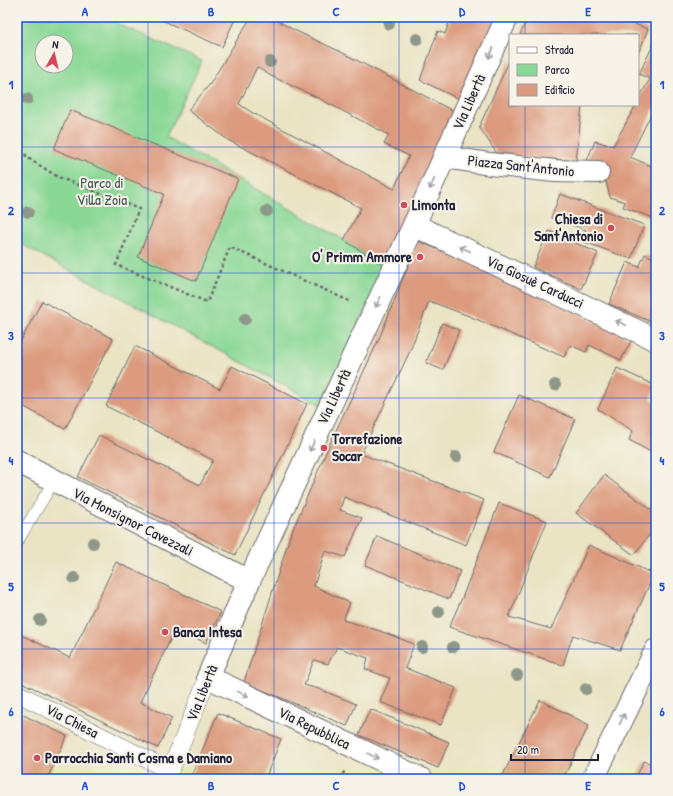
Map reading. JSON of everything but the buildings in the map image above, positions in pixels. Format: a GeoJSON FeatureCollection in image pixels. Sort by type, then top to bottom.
{"type":"FeatureCollection","features":[{"type":"Feature","properties":{"kind":"street","name":"Via Libertà"},"geometry":{"type":"LineString","coordinates":[[169,775],[208,677],[249,582],[414,225],[507,17]]}},
{"type":"Feature","properties":{"kind":"street","name":"Piazza Sant'Antonio"},"geometry":{"type":"LineString","coordinates":[[444,157],[548,171],[598,172]]}},
{"type":"Feature","properties":{"kind":"street","name":"Via Giosuè Carducci"},"geometry":{"type":"LineString","coordinates":[[414,225],[656,340]]}},
{"type":"Feature","properties":{"kind":"street","name":"Via Monsignor Cavezzali"},"geometry":{"type":"LineString","coordinates":[[17,461],[249,582]]}},
{"type":"Feature","properties":{"kind":"street"},"geometry":{"type":"LineString","coordinates":[[593,779],[656,650]]}},
{"type":"Feature","properties":{"kind":"street","name":"Via Repubblica"},"geometry":{"type":"LineString","coordinates":[[208,677],[421,779]]}},
{"type":"Feature","properties":{"kind":"street","name":"Via Chiesa"},"geometry":{"type":"LineString","coordinates":[[17,693],[169,775]]}},
{"type":"Feature","properties":{"kind":"lane"},"geometry":{"type":"LineString","coordinates":[[17,542],[54,481]]}},
{"type":"Feature","properties":{"kind":"path"},"geometry":{"type":"LineString","coordinates":[[17,145],[28,158],[58,177],[139,209],[116,264],[207,302],[230,247],[374,312]]}},
{"type":"Feature","properties":{"kind":"green space","name":"Parco di Villa Zoia"},"geometry":{"type":"Polygon","coordinates":[[[17,17],[102,17],[202,61],[166,137],[344,240],[386,267],[321,405],[17,242],[17,17]]]}},
{"type":"Feature","properties":{"kind":"place","name":"Limonta"},"geometry":{"type":"Point","coordinates":[404,205]}},
{"type":"Feature","properties":{"kind":"place","name":"Chiesa di Sant'Antonio"},"geometry":{"type":"Point","coordinates":[611,228]}},
{"type":"Feature","properties":{"kind":"place","name":"O' Primm Ammore"},"geometry":{"type":"Point","coordinates":[420,257]}},
{"type":"Feature","properties":{"kind":"place","name":"Torrefazione Socar"},"geometry":{"type":"Point","coordinates":[324,448]}},
{"type":"Feature","properties":{"kind":"place","name":"Banca Intesa"},"geometry":{"type":"Point","coordinates":[165,632]}},
{"type":"Feature","properties":{"kind":"place","name":"Parrocchia Santi Cosma e Damiano"},"geometry":{"type":"Point","coordinates":[37,758]}}]}
